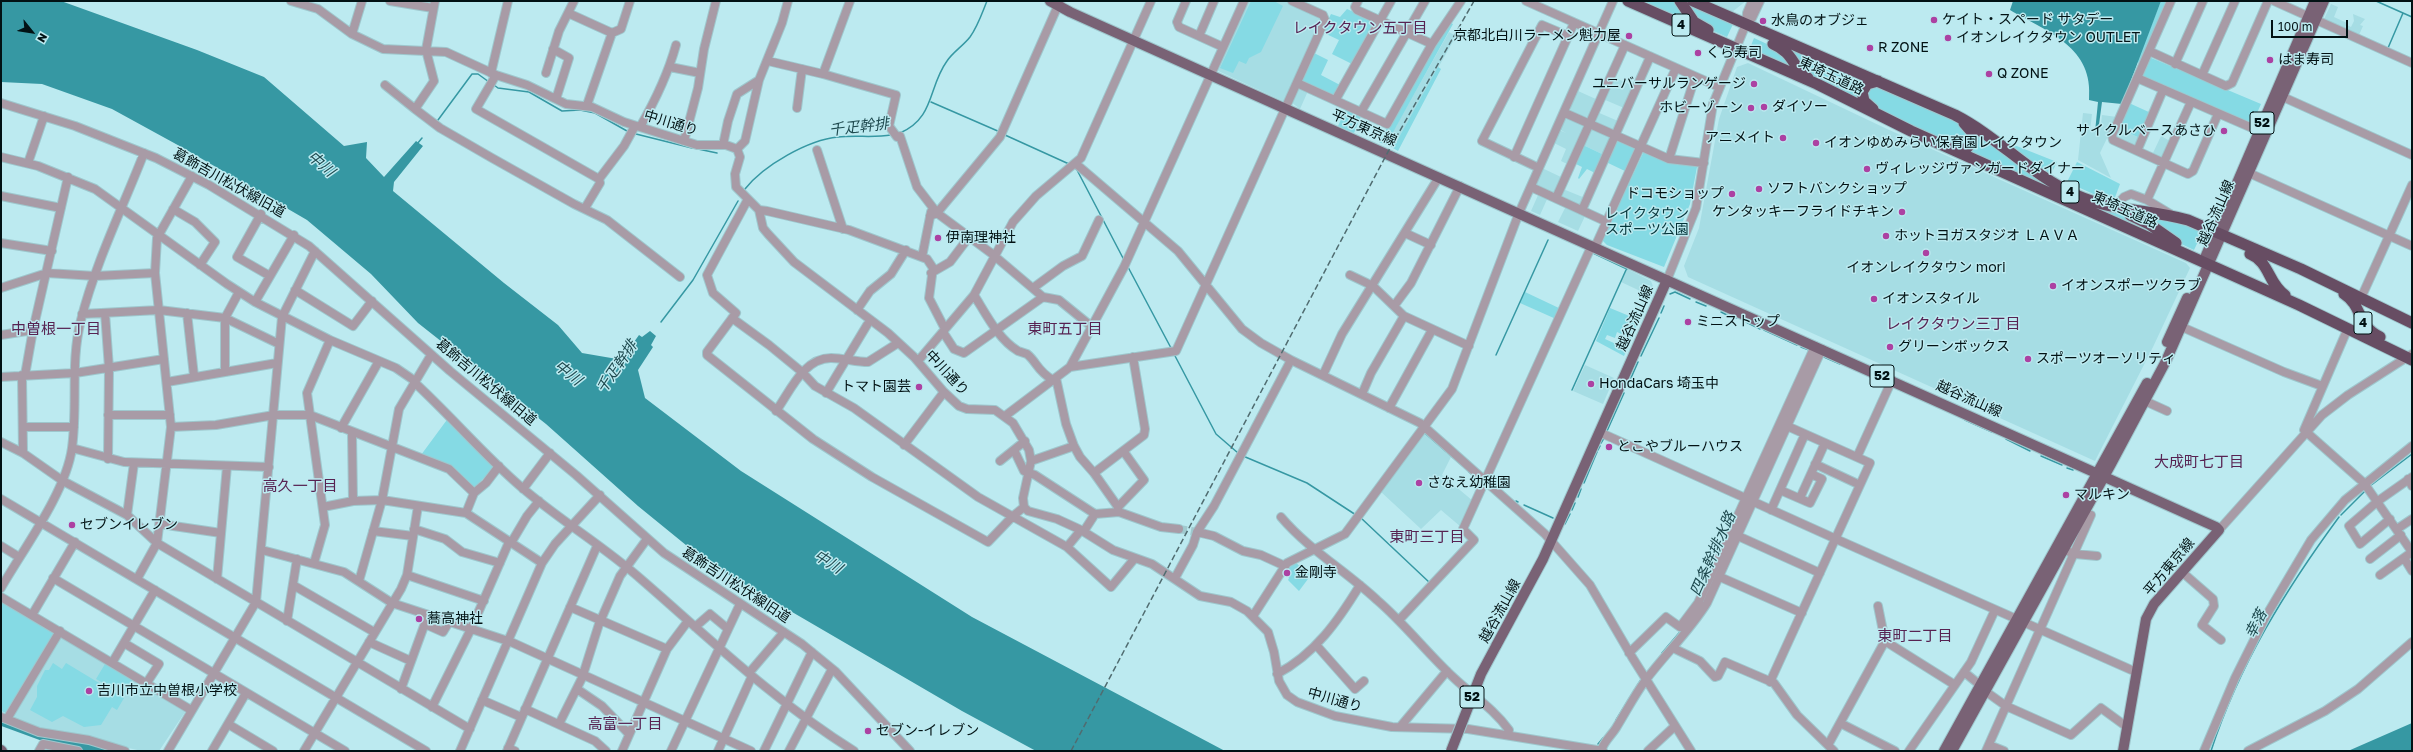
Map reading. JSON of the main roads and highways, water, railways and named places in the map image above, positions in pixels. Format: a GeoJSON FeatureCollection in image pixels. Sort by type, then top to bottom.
{"type":"FeatureCollection","features":[{"type":"Feature","properties":{"kind":"highway","name":"東埼玉道路"},"geometry":{"type":"LineString","coordinates":[[1628,1],[1735,50],[1817,84],[1893,123],[2205,261],[2410,357]]}},
{"type":"Feature","properties":{"kind":"highway","name":"4"},"geometry":{"type":"LineString","coordinates":[[1680,1],[1694,22],[1726,39],[1735,50]]}},
{"type":"Feature","properties":{"kind":"highway","name":"東埼玉道路"},"geometry":{"type":"LineString","coordinates":[[1693,1],[1943,110],[1981,130],[2051,182],[2076,195],[2114,208],[2172,216],[2219,234],[2361,298],[2412,323]]}},
{"type":"Feature","properties":{"kind":"highway","name":"4"},"geometry":{"type":"LineString","coordinates":[[1746,24],[1754,34],[1786,50],[1802,74],[1817,84]]}},
{"type":"Feature","properties":{"kind":"highway","name":"4"},"geometry":{"type":"LineString","coordinates":[[1878,81],[1867,84],[1863,89],[1863,99],[1870,108],[1893,123]]}},
{"type":"Feature","properties":{"kind":"highway","name":"4"},"geometry":{"type":"LineString","coordinates":[[1943,110],[1968,126],[1973,136],[1969,147],[1963,150],[1954,150]]}},
{"type":"Feature","properties":{"kind":"highway","name":"4"},"geometry":{"type":"LineString","coordinates":[[2114,208],[2144,221],[2173,242],[2205,261]]}},
{"type":"Feature","properties":{"kind":"highway","name":"4"},"geometry":{"type":"LineString","coordinates":[[2219,234],[2262,260],[2275,287],[2299,305]]}},
{"type":"Feature","properties":{"kind":"highway","name":"4"},"geometry":{"type":"LineString","coordinates":[[2326,282],[2353,302],[2365,327],[2400,347],[2410,357]]}},
{"type":"Feature","properties":{"kind":"main road","name":"越谷流山線"},"geometry":{"type":"LineString","coordinates":[[2020,621],[2064,550],[2249,173],[2283,97],[2312,18],[2315,1]]}},
{"type":"Feature","properties":{"kind":"main road","name":"越谷流山線"},"geometry":{"type":"LineString","coordinates":[[2219,234],[2259,132],[2312,18],[2324,1]]}},
{"type":"Feature","properties":{"kind":"main road","name":"平方東京線"},"geometry":{"type":"LineString","coordinates":[[1056,2],[1133,40],[1667,280]]}},
{"type":"Feature","properties":{"kind":"main road","name":"越谷流山線"},"geometry":{"type":"LineString","coordinates":[[1952,751],[1983,688],[2101,474],[2145,402],[2182,327],[2205,261]]}},
{"type":"Feature","properties":{"kind":"main road","name":"越谷流山線"},"geometry":{"type":"LineString","coordinates":[[1451,751],[1474,691],[1496,646],[1524,597],[1551,541],[1667,280],[2101,474]]}},
{"type":"Feature","properties":{"kind":"main road","name":"平方東京線"},"geometry":{"type":"LineString","coordinates":[[2101,474],[2205,521],[2219,530],[2154,604],[2146,619],[2123,751]]}},
{"type":"Feature","properties":{"kind":"main road","name":"越谷流山線"},"geometry":{"type":"LineString","coordinates":[[1944,751],[1983,688]]}},
{"type":"Feature","properties":{"kind":"water","name":"中川"},"geometry":{"type":"Polygon","coordinates":[[[1,1],[61,1],[197,50],[264,77],[344,146],[367,142],[366,158],[384,177],[416,141],[423,146],[394,182],[393,191],[504,283],[558,325],[582,353],[617,359],[624,356],[639,335],[642,337],[650,331],[656,336],[651,345],[653,347],[638,370],[645,398],[741,471],[972,617],[1225,751],[1036,751],[962,711],[708,563],[638,506],[546,424],[418,323],[371,274],[307,220],[185,149],[112,109],[42,84],[1,82],[1,1]]]}},
{"type":"Feature","properties":{"kind":"water"},"geometry":{"type":"Polygon","coordinates":[[[2013,1],[2161,1],[2122,104],[2102,102],[2098,132],[2095,132],[2098,102],[2089,100],[2089,82],[2084,67],[2076,54],[2066,44],[2040,26],[2010,10],[2013,1]]]}},
{"type":"Feature","properties":{"kind":"water"},"geometry":{"type":"Polygon","coordinates":[[[2412,723],[2412,751],[2348,751],[2412,723]]]}},
{"type":"Feature","properties":{"kind":"waterway","name":"千疋幹排"},"geometry":{"type":"LineString","coordinates":[[900,133],[911,127],[925,110],[930,101],[941,71],[949,58],[973,33],[987,1]]}},
{"type":"Feature","properties":{"kind":"waterway"},"geometry":{"type":"LineString","coordinates":[[2376,1],[2412,17]]}},
{"type":"Feature","properties":{"kind":"waterway"},"geometry":{"type":"LineString","coordinates":[[2388,48],[2403,13]]}},
{"type":"Feature","properties":{"kind":"waterway"},"geometry":{"type":"LineString","coordinates":[[438,120],[472,74],[478,74],[489,82]]}},
{"type":"Feature","properties":{"kind":"waterway"},"geometry":{"type":"LineString","coordinates":[[494,85],[498,88],[529,92],[562,111],[580,110],[595,113],[627,131]]}},
{"type":"Feature","properties":{"kind":"waterway"},"geometry":{"type":"LineString","coordinates":[[931,102],[1000,132]]}},
{"type":"Feature","properties":{"kind":"waterway"},"geometry":{"type":"LineString","coordinates":[[636,134],[692,148]]}},
{"type":"Feature","properties":{"kind":"waterway","name":"千疋幹排"},"geometry":{"type":"LineString","coordinates":[[745,189],[763,171],[787,155],[813,143],[838,137],[891,135]]}},
{"type":"Feature","properties":{"kind":"waterway"},"geometry":{"type":"LineString","coordinates":[[1005,135],[1069,164]]}},
{"type":"Feature","properties":{"kind":"waterway"},"geometry":{"type":"LineString","coordinates":[[417,144],[422,138]]}},
{"type":"Feature","properties":{"kind":"waterway"},"geometry":{"type":"LineString","coordinates":[[698,149],[717,153]]}},
{"type":"Feature","properties":{"kind":"waterway"},"geometry":{"type":"LineString","coordinates":[[1073,167],[1077,170],[1124,260]]}},
{"type":"Feature","properties":{"kind":"waterway","name":"千疋幹排"},"geometry":{"type":"LineString","coordinates":[[661,322],[693,280],[738,201]]}},
{"type":"Feature","properties":{"kind":"waterway"},"geometry":{"type":"LineString","coordinates":[[1496,355],[1548,240]]}},
{"type":"Feature","properties":{"kind":"waterway"},"geometry":{"type":"LineString","coordinates":[[1593,253],[1627,269]]}},
{"type":"Feature","properties":{"kind":"waterway"},"geometry":{"type":"LineString","coordinates":[[1128,267],[1171,348]]}},
{"type":"Feature","properties":{"kind":"waterway"},"geometry":{"type":"LineString","coordinates":[[1572,390],[1626,270]]}},
{"type":"Feature","properties":{"kind":"waterway"},"geometry":{"type":"LineString","coordinates":[[1670,294],[1675,292],[1690,299]]}},
{"type":"Feature","properties":{"kind":"waterway"},"geometry":{"type":"LineString","coordinates":[[1696,302],[1706,306]]}},
{"type":"Feature","properties":{"kind":"waterway"},"geometry":{"type":"LineString","coordinates":[[1661,313],[1664,306]]}},
{"type":"Feature","properties":{"kind":"waterway"},"geometry":{"type":"LineString","coordinates":[[1721,312],[1727,315]]}},
{"type":"Feature","properties":{"kind":"waterway"},"geometry":{"type":"LineString","coordinates":[[1732,317],[1736,318]]}},
{"type":"Feature","properties":{"kind":"waterway"},"geometry":{"type":"LineString","coordinates":[[1641,356],[1659,318]]}},
{"type":"Feature","properties":{"kind":"waterway"},"geometry":{"type":"LineString","coordinates":[[1746,322],[1760,329]]}},
{"type":"Feature","properties":{"kind":"waterway"},"geometry":{"type":"LineString","coordinates":[[1764,330],[1797,345]]}},
{"type":"Feature","properties":{"kind":"waterway"},"geometry":{"type":"LineString","coordinates":[[1801,347],[1809,350]]}},
{"type":"Feature","properties":{"kind":"waterway"},"geometry":{"type":"LineString","coordinates":[[1174,354],[1216,434],[1238,453]]}},
{"type":"Feature","properties":{"kind":"waterway"},"geometry":{"type":"LineString","coordinates":[[1824,357],[1840,364]]}},
{"type":"Feature","properties":{"kind":"waterway"},"geometry":{"type":"LineString","coordinates":[[1627,387],[1638,362]]}},
{"type":"Feature","properties":{"kind":"waterway"},"geometry":{"type":"LineString","coordinates":[[1607,431],[1624,393]]}},
{"type":"Feature","properties":{"kind":"waterway"},"geometry":{"type":"LineString","coordinates":[[1965,420],[1992,432]]}},
{"type":"Feature","properties":{"kind":"waterway"},"geometry":{"type":"LineString","coordinates":[[1426,434],[1465,468]]}},
{"type":"Feature","properties":{"kind":"waterway"},"geometry":{"type":"LineString","coordinates":[[1601,443],[1604,438]]}},
{"type":"Feature","properties":{"kind":"waterway"},"geometry":{"type":"LineString","coordinates":[[2006,439],[2030,451]]}},
{"type":"Feature","properties":{"kind":"waterway"},"geometry":{"type":"LineString","coordinates":[[1598,450],[1600,446]]}},
{"type":"Feature","properties":{"kind":"waterway"},"geometry":{"type":"LineString","coordinates":[[1584,483],[1597,452]]}},
{"type":"Feature","properties":{"kind":"waterway","name":"幸落"},"geometry":{"type":"LineString","coordinates":[[2370,486],[2412,454]]}},
{"type":"Feature","properties":{"kind":"waterway"},"geometry":{"type":"LineString","coordinates":[[1243,456],[1307,483],[1356,515]]}},
{"type":"Feature","properties":{"kind":"waterway"},"geometry":{"type":"LineString","coordinates":[[2041,456],[2062,465]]}},
{"type":"Feature","properties":{"kind":"waterway"},"geometry":{"type":"LineString","coordinates":[[2067,468],[2073,470]]}},
{"type":"Feature","properties":{"kind":"waterway"},"geometry":{"type":"LineString","coordinates":[[1469,472],[1476,478]]}},
{"type":"Feature","properties":{"kind":"waterway"},"geometry":{"type":"LineString","coordinates":[[1578,497],[1581,489]]}},
{"type":"Feature","properties":{"kind":"waterway","name":"幸落"},"geometry":{"type":"LineString","coordinates":[[2341,515],[2365,491]]}},
{"type":"Feature","properties":{"kind":"waterway"},"geometry":{"type":"LineString","coordinates":[[1572,510],[1575,503]]}},
{"type":"Feature","properties":{"kind":"waterway"},"geometry":{"type":"LineString","coordinates":[[1524,505],[1553,518]]}},
{"type":"Feature","properties":{"kind":"waterway"},"geometry":{"type":"LineString","coordinates":[[1565,524],[1570,514]]}},
{"type":"Feature","properties":{"kind":"waterway","name":"幸落"},"geometry":{"type":"LineString","coordinates":[[2211,751],[2222,719],[2250,658],[2283,600],[2319,544],[2339,517]]}},
{"type":"Feature","properties":{"kind":"waterway"},"geometry":{"type":"LineString","coordinates":[[1361,518],[1430,583]]}},
{"type":"Feature","properties":{"kind":"waterway","name":"四条幹排水路"},"geometry":{"type":"LineString","coordinates":[[1662,653],[1679,633]]}},
{"type":"Feature","properties":{"kind":"waterway","name":"四条幹排水路"},"geometry":{"type":"LineString","coordinates":[[1616,720],[1642,678]]}},
{"type":"Feature","properties":{"kind":"waterway"},"geometry":{"type":"LineString","coordinates":[[1,721],[50,739],[110,751]]}},
{"type":"Feature","properties":{"kind":"waterway","name":"四条幹排水路"},"geometry":{"type":"LineString","coordinates":[[1598,744],[1603,738]]}},
{"type":"Feature","properties":{"kind":"tunnel"},"geometry":{"type":"LineString","coordinates":[[1179,529],[1197,532]]}},
{"type":"Feature","properties":{"kind":"railway"},"geometry":{"type":"LineString","coordinates":[[1071,751],[1390,148],[1474,1]]}},
{"type":"Feature","properties":{"kind":"place","name":"ケイト・スペード サタデー"},"geometry":{"type":"Point","coordinates":[1934,20]}},
{"type":"Feature","properties":{"kind":"place","name":"水鳥のオブジェ"},"geometry":{"type":"Point","coordinates":[1763,21]}},
{"type":"Feature","properties":{"kind":"place","name":"京都北白川ラーメン魁力屋"},"geometry":{"type":"Point","coordinates":[1629,36]}},
{"type":"Feature","properties":{"kind":"place","name":"イオンレイクタウン OUTLET"},"geometry":{"type":"Point","coordinates":[1948,38]}},
{"type":"Feature","properties":{"kind":"place","name":"R ZONE"},"geometry":{"type":"Point","coordinates":[1870,48]}},
{"type":"Feature","properties":{"kind":"place","name":"くら寿司"},"geometry":{"type":"Point","coordinates":[1698,53]}},
{"type":"Feature","properties":{"kind":"place","name":"はま寿司"},"geometry":{"type":"Point","coordinates":[2270,60]}},
{"type":"Feature","properties":{"kind":"place","name":"Q ZONE"},"geometry":{"type":"Point","coordinates":[1989,74]}},
{"type":"Feature","properties":{"kind":"place","name":"ユニバーサルランゲージ"},"geometry":{"type":"Point","coordinates":[1754,84]}},
{"type":"Feature","properties":{"kind":"place","name":"ダイソー"},"geometry":{"type":"Point","coordinates":[1764,107]}},
{"type":"Feature","properties":{"kind":"place","name":"ホビーゾーン"},"geometry":{"type":"Point","coordinates":[1751,108]}},
{"type":"Feature","properties":{"kind":"place","name":"サイクルベースあさひ"},"geometry":{"type":"Point","coordinates":[2224,131]}},
{"type":"Feature","properties":{"kind":"place","name":"アニメイト"},"geometry":{"type":"Point","coordinates":[1783,138]}},
{"type":"Feature","properties":{"kind":"place","name":"イオンゆめみらい保育園レイクタウン"},"geometry":{"type":"Point","coordinates":[1816,143]}},
{"type":"Feature","properties":{"kind":"place","name":"ヴィレッジヴァンガードダイナー"},"geometry":{"type":"Point","coordinates":[1867,169]}},
{"type":"Feature","properties":{"kind":"place","name":"ソフトバンクショップ"},"geometry":{"type":"Point","coordinates":[1759,189]}},
{"type":"Feature","properties":{"kind":"place","name":"ドコモショップ"},"geometry":{"type":"Point","coordinates":[1732,194]}},
{"type":"Feature","properties":{"kind":"place","name":"ケンタッキーフライドチキン"},"geometry":{"type":"Point","coordinates":[1902,212]}},
{"type":"Feature","properties":{"kind":"place","name":"ホットヨガスタジオ ＬＡＶＡ"},"geometry":{"type":"Point","coordinates":[1886,236]}},
{"type":"Feature","properties":{"kind":"place","name":"伊南理神社"},"geometry":{"type":"Point","coordinates":[938,238]}},
{"type":"Feature","properties":{"kind":"place","name":"イオンレイクタウン mori"},"geometry":{"type":"Point","coordinates":[1926,253]}},
{"type":"Feature","properties":{"kind":"place","name":"イオンスポーツクラブ"},"geometry":{"type":"Point","coordinates":[2053,286]}},
{"type":"Feature","properties":{"kind":"place","name":"イオンスタイル"},"geometry":{"type":"Point","coordinates":[1874,299]}},
{"type":"Feature","properties":{"kind":"place","name":"ミニストップ"},"geometry":{"type":"Point","coordinates":[1688,322]}},
{"type":"Feature","properties":{"kind":"place","name":"グリーンボックス"},"geometry":{"type":"Point","coordinates":[1890,347]}},
{"type":"Feature","properties":{"kind":"place","name":"スポーツオーソリティ"},"geometry":{"type":"Point","coordinates":[2028,359]}},
{"type":"Feature","properties":{"kind":"place","name":"HondaCars 埼玉中"},"geometry":{"type":"Point","coordinates":[1591,384]}},
{"type":"Feature","properties":{"kind":"place","name":"トマト園芸"},"geometry":{"type":"Point","coordinates":[919,387]}},
{"type":"Feature","properties":{"kind":"place","name":"とこやブルーハウス"},"geometry":{"type":"Point","coordinates":[1609,447]}},
{"type":"Feature","properties":{"kind":"place","name":"さなえ幼稚園"},"geometry":{"type":"Point","coordinates":[1419,483]}},
{"type":"Feature","properties":{"kind":"place","name":"マルキン"},"geometry":{"type":"Point","coordinates":[2066,495]}},
{"type":"Feature","properties":{"kind":"place","name":"セブンイレブン"},"geometry":{"type":"Point","coordinates":[72,525]}},
{"type":"Feature","properties":{"kind":"place","name":"金剛寺"},"geometry":{"type":"Point","coordinates":[1287,573]}},
{"type":"Feature","properties":{"kind":"place","name":"蕎高神社"},"geometry":{"type":"Point","coordinates":[419,619]}},
{"type":"Feature","properties":{"kind":"place","name":"吉川市立中曽根小学校"},"geometry":{"type":"Point","coordinates":[89,691]}},
{"type":"Feature","properties":{"kind":"place","name":"セブン-イレブン"},"geometry":{"type":"Point","coordinates":[868,731]}},
{"type":"Feature","properties":{"kind":"district","name":"レイクタウン五丁目"},"geometry":{"type":"Point","coordinates":[1360,28]}},
{"type":"Feature","properties":{"kind":"district","name":"レイクタウン三丁目"},"geometry":{"type":"Point","coordinates":[1953,324]}},
{"type":"Feature","properties":{"kind":"district","name":"中曽根一丁目"},"geometry":{"type":"Point","coordinates":[56,329]}},
{"type":"Feature","properties":{"kind":"district","name":"東町五丁目"},"geometry":{"type":"Point","coordinates":[1065,329]}},
{"type":"Feature","properties":{"kind":"district","name":"大成町七丁目"},"geometry":{"type":"Point","coordinates":[2199,462]}},
{"type":"Feature","properties":{"kind":"district","name":"高久一丁目"},"geometry":{"type":"Point","coordinates":[300,486]}},
{"type":"Feature","properties":{"kind":"district","name":"東町三丁目"},"geometry":{"type":"Point","coordinates":[1427,537]}},
{"type":"Feature","properties":{"kind":"district","name":"東町二丁目"},"geometry":{"type":"Point","coordinates":[1915,636]}},
{"type":"Feature","properties":{"kind":"district","name":"高富一丁目"},"geometry":{"type":"Point","coordinates":[625,724]}},
{"type":"Feature","properties":{"kind":"park label","name":"レイクタウン スポーツ公園"},"geometry":{"type":"Point","coordinates":[1647,222]}}]}
